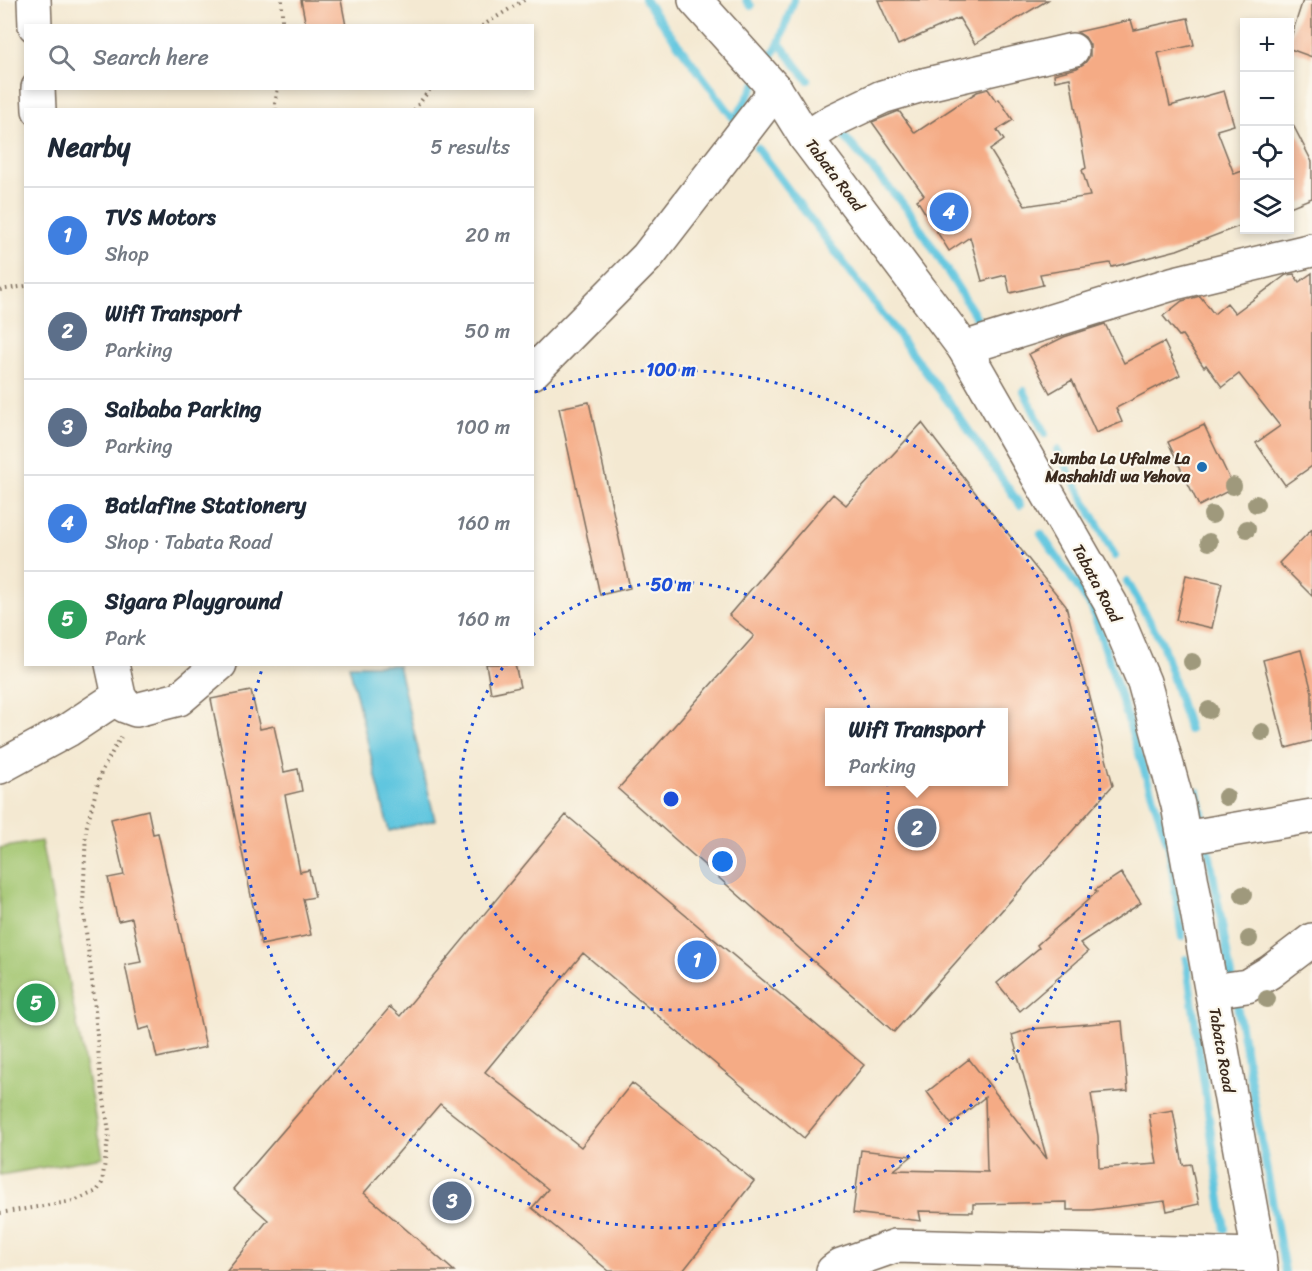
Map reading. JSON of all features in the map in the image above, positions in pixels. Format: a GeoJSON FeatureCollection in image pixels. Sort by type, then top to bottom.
{"type":"FeatureCollection","features":[{"type":"Feature","properties":{"kind":"street"},"geometry":{"type":"LineString","coordinates":[[34,0],[35,24]]}},
{"type":"Feature","properties":{"kind":"street","name":"Tabata Road"},"geometry":{"type":"LineString","coordinates":[[695,0],[776,90],[806,138],[964,348],[1111,604],[1144,682],[1178,805],[1200,835],[1229,989],[1260,1263]]}},
{"type":"Feature","properties":{"kind":"street"},"geometry":{"type":"LineString","coordinates":[[806,138],[834,120],[882,97],[1072,50]]}},
{"type":"Feature","properties":{"kind":"street"},"geometry":{"type":"LineString","coordinates":[[38,90],[39,108]]}},
{"type":"Feature","properties":{"kind":"street"},"geometry":{"type":"LineString","coordinates":[[534,372],[647,257],[776,90]]}},
{"type":"Feature","properties":{"kind":"street"},"geometry":{"type":"LineString","coordinates":[[964,348],[1175,284],[1312,250]]}},
{"type":"Feature","properties":{"kind":"street"},"geometry":{"type":"LineString","coordinates":[[113,666],[128,703]]}},
{"type":"Feature","properties":{"kind":"street"},"geometry":{"type":"LineString","coordinates":[[0,767],[68,730],[128,703],[179,699],[218,666]]}},
{"type":"Feature","properties":{"kind":"street"},"geometry":{"type":"LineString","coordinates":[[1200,835],[1312,816]]}},
{"type":"Feature","properties":{"kind":"street"},"geometry":{"type":"LineString","coordinates":[[1229,989],[1270,972],[1312,940]]}},
{"type":"Feature","properties":{"kind":"street"},"geometry":{"type":"LineString","coordinates":[[833,1271],[841,1265],[895,1246],[1260,1263]]}},
{"type":"Feature","properties":{"kind":"path"},"geometry":{"type":"LineString","coordinates":[[282,0],[282,24]]}},
{"type":"Feature","properties":{"kind":"path"},"geometry":{"type":"LineString","coordinates":[[485,24],[524,0]]}},
{"type":"Feature","properties":{"kind":"path"},"geometry":{"type":"LineString","coordinates":[[276,108],[278,90]]}},
{"type":"Feature","properties":{"kind":"path"},"geometry":{"type":"LineString","coordinates":[[416,108],[429,90]]}},
{"type":"Feature","properties":{"kind":"path"},"geometry":{"type":"LineString","coordinates":[[0,290],[24,286]]}},
{"type":"Feature","properties":{"kind":"path"},"geometry":{"type":"LineString","coordinates":[[0,1213],[74,1202],[97,1191],[102,1183],[109,1132],[100,1073],[94,997],[83,908],[86,829],[101,772],[128,703]]}},
{"type":"Feature","properties":{"kind":"green space"},"geometry":{"type":"Polygon","coordinates":[[[41,841],[103,1157],[0,1175],[0,848],[41,841]]]}},
{"type":"Feature","properties":{"kind":"water"},"geometry":{"type":"Polygon","coordinates":[[[349,666],[398,666],[435,820],[389,831],[349,666]]]}},
{"type":"Feature","properties":{"kind":"building"},"geometry":{"type":"Polygon","coordinates":[[[301,0],[341,0],[346,24],[306,24],[301,0]]]}},
{"type":"Feature","properties":{"kind":"building"},"geometry":{"type":"Polygon","coordinates":[[[878,0],[1048,0],[975,44],[959,18],[898,45],[878,0]]]}},
{"type":"Feature","properties":{"kind":"building"},"geometry":{"type":"Polygon","coordinates":[[[1303,0],[1312,0],[1312,57],[1294,50],[1294,28],[1303,0]]]}},
{"type":"Feature","properties":{"kind":"building"},"geometry":{"type":"Polygon","coordinates":[[[1188,18],[1194,45],[1158,53],[1170,106],[1224,91],[1234,125],[1217,130],[1234,174],[1240,172],[1240,226],[1177,250],[1112,267],[1110,263],[1040,274],[1043,285],[1010,293],[1006,275],[982,281],[970,237],[949,251],[917,200],[924,195],[872,122],[899,111],[915,133],[977,92],[988,89],[996,101],[999,99],[1013,120],[997,130],[1004,140],[990,150],[1025,206],[1090,196],[1082,170],[1086,168],[1070,78],[1055,81],[1054,74],[1077,68],[1090,56],[1090,45],[1085,37],[1077,32],[1131,20],[1134,30],[1188,18]]]}},
{"type":"Feature","properties":{"kind":"building"},"geometry":{"type":"Polygon","coordinates":[[[1294,127],[1312,162],[1312,198],[1294,205],[1294,127]]]}},
{"type":"Feature","properties":{"kind":"building"},"geometry":{"type":"Polygon","coordinates":[[[1312,273],[1312,466],[1285,485],[1256,443],[1280,426],[1239,374],[1222,387],[1206,365],[1204,367],[1182,335],[1179,336],[1163,316],[1182,301],[1200,296],[1214,314],[1227,303],[1235,313],[1286,275],[1294,274],[1299,282],[1312,273]]]}},
{"type":"Feature","properties":{"kind":"building"},"geometry":{"type":"Polygon","coordinates":[[[1105,324],[1124,363],[1164,342],[1180,375],[1116,408],[1122,422],[1096,433],[1072,380],[1050,393],[1029,354],[1064,337],[1105,324]]]}},
{"type":"Feature","properties":{"kind":"building"},"geometry":{"type":"Polygon","coordinates":[[[589,402],[630,588],[600,595],[559,408],[589,402]]]}},
{"type":"Feature","properties":{"kind":"building"},"geometry":{"type":"Polygon","coordinates":[[[922,423],[1066,606],[1113,785],[894,1032],[618,789],[754,636],[729,615],[833,494],[846,505],[922,423]]]}},
{"type":"Feature","properties":{"kind":"building"},"geometry":{"type":"Polygon","coordinates":[[[1204,425],[1234,488],[1199,506],[1168,442],[1204,425]]]}},
{"type":"Feature","properties":{"kind":"building"},"geometry":{"type":"Polygon","coordinates":[[[1312,529],[1312,596],[1279,563],[1312,529]]]}},
{"type":"Feature","properties":{"kind":"building"},"geometry":{"type":"Polygon","coordinates":[[[1186,575],[1222,583],[1212,628],[1176,620],[1186,575]]]}},
{"type":"Feature","properties":{"kind":"building"},"geometry":{"type":"Polygon","coordinates":[[[1301,650],[1312,692],[1312,741],[1286,748],[1263,660],[1301,650]]]}},
{"type":"Feature","properties":{"kind":"building"},"geometry":{"type":"Polygon","coordinates":[[[486,666],[515,666],[520,687],[491,693],[486,666]]]}},
{"type":"Feature","properties":{"kind":"building"},"geometry":{"type":"Polygon","coordinates":[[[251,691],[260,729],[274,726],[284,772],[298,769],[302,791],[285,795],[300,872],[309,870],[315,897],[303,899],[311,935],[261,945],[211,699],[251,691]]]}},
{"type":"Feature","properties":{"kind":"building"},"geometry":{"type":"Polygon","coordinates":[[[148,810],[153,834],[158,833],[206,1047],[157,1058],[150,1027],[139,1030],[125,965],[141,962],[132,918],[118,921],[108,878],[124,875],[111,819],[148,810]]]}},
{"type":"Feature","properties":{"kind":"building"},"geometry":{"type":"Polygon","coordinates":[[[566,815],[864,1065],[804,1138],[583,953],[485,1072],[581,1147],[632,1083],[754,1181],[683,1271],[609,1271],[532,1208],[548,1189],[440,1104],[364,1193],[454,1271],[227,1271],[268,1220],[233,1189],[390,1007],[400,1016],[566,815]]]}},
{"type":"Feature","properties":{"kind":"building"},"geometry":{"type":"Polygon","coordinates":[[[1121,873],[1141,903],[1080,943],[1088,952],[1020,1011],[997,983],[1039,948],[1037,945],[1097,892],[1095,890],[1121,873]]]}},
{"type":"Feature","properties":{"kind":"building"},"geometry":{"type":"Polygon","coordinates":[[[1122,1021],[1128,1091],[1091,1094],[1098,1136],[1099,1168],[1157,1164],[1149,1114],[1173,1110],[1183,1165],[1191,1164],[1199,1204],[1167,1211],[1165,1201],[1091,1210],[1067,1210],[1067,1202],[973,1204],[973,1212],[919,1211],[921,1221],[853,1213],[861,1150],[912,1156],[894,1170],[988,1172],[985,1097],[951,1124],[927,1092],[969,1059],[1047,1159],[1012,1035],[1030,1029],[1122,1021]]]}},
{"type":"Feature","properties":{"kind":"waterway"},"geometry":{"type":"LineString","coordinates":[[645,0],[735,120],[757,81]]}},
{"type":"Feature","properties":{"kind":"waterway"},"geometry":{"type":"LineString","coordinates":[[746,0],[751,6]]}},
{"type":"Feature","properties":{"kind":"waterway"},"geometry":{"type":"LineString","coordinates":[[765,67],[779,43],[794,0]]}},
{"type":"Feature","properties":{"kind":"waterway"},"geometry":{"type":"LineString","coordinates":[[779,43],[808,80]]}},
{"type":"Feature","properties":{"kind":"waterway"},"geometry":{"type":"LineString","coordinates":[[842,134],[910,212],[987,334]]}},
{"type":"Feature","properties":{"kind":"waterway"},"geometry":{"type":"LineString","coordinates":[[757,148],[951,405],[1020,505]]}},
{"type":"Feature","properties":{"kind":"waterway"},"geometry":{"type":"LineString","coordinates":[[1024,391],[1045,434]]}},
{"type":"Feature","properties":{"kind":"waterway"},"geometry":{"type":"LineString","coordinates":[[1057,450],[1115,556]]}},
{"type":"Feature","properties":{"kind":"waterway"},"geometry":{"type":"LineString","coordinates":[[1041,534],[1092,608],[1169,847],[1182,937]]}},
{"type":"Feature","properties":{"kind":"waterway"},"geometry":{"type":"LineString","coordinates":[[1127,581],[1162,643],[1189,730]]}},
{"type":"Feature","properties":{"kind":"waterway"},"geometry":{"type":"LineString","coordinates":[[1198,792],[1205,828]]}},
{"type":"Feature","properties":{"kind":"waterway"},"geometry":{"type":"LineString","coordinates":[[1207,840],[1232,981]]}},
{"type":"Feature","properties":{"kind":"waterway"},"geometry":{"type":"LineString","coordinates":[[1186,959],[1225,1229]]}},
{"type":"Feature","properties":{"kind":"waterway"},"geometry":{"type":"LineString","coordinates":[[1235,994],[1285,1271]]}},
{"type":"Feature","properties":{"kind":"place","name":"Batlafine Stationery"},"geometry":{"type":"Point","coordinates":[949,212]}},
{"type":"Feature","properties":{"kind":"place","name":"Jumba La Ufalme La Mashahidi wa Yehova"},"geometry":{"type":"Point","coordinates":[1202,467]}},
{"type":"Feature","properties":{"kind":"place","name":"Wifi Transport"},"geometry":{"type":"Point","coordinates":[917,828]}},
{"type":"Feature","properties":{"kind":"place","name":"TVS Motors"},"geometry":{"type":"Point","coordinates":[697,960]}},
{"type":"Feature","properties":{"kind":"place","name":"Sigara Playground"},"geometry":{"type":"Point","coordinates":[36,1003]}},
{"type":"Feature","properties":{"kind":"place","name":"Saibaba Parking"},"geometry":{"type":"Point","coordinates":[452,1201]}}]}
